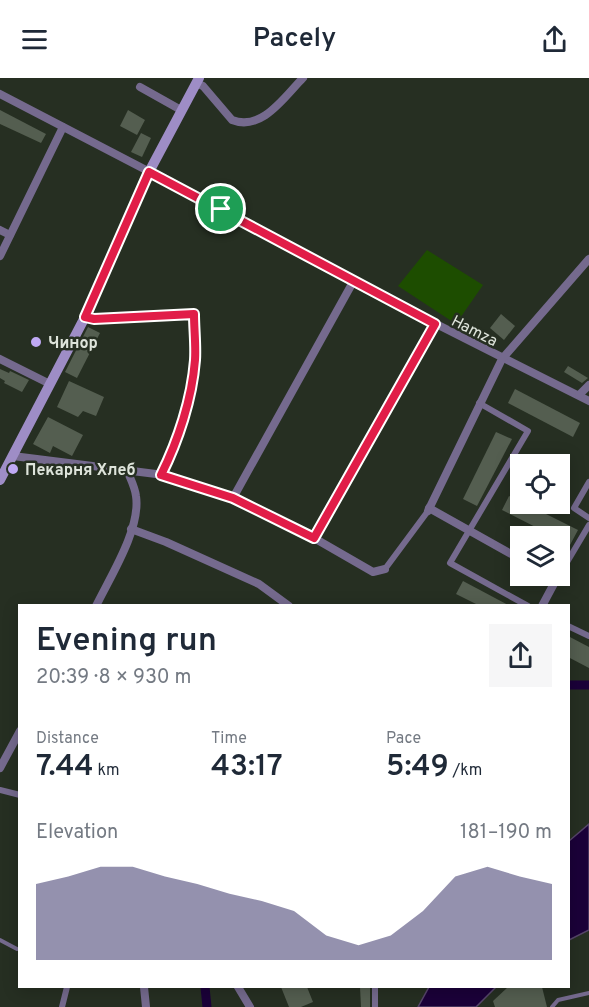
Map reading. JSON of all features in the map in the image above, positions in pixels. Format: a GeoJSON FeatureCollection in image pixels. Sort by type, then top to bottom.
{"type":"FeatureCollection","features":[{"type":"Feature","properties":{"kind":"main road"},"geometry":{"type":"LineString","coordinates":[[0,480],[7,459],[85,317],[149,172],[197,80]]}},
{"type":"Feature","properties":{"kind":"street"},"geometry":{"type":"LineString","coordinates":[[197,80],[232,120],[249,122],[264,117],[303,78]]}},
{"type":"Feature","properties":{"kind":"street"},"geometry":{"type":"LineString","coordinates":[[140,87],[181,110]]}},
{"type":"Feature","properties":{"kind":"street","name":"Hamza"},"geometry":{"type":"LineString","coordinates":[[0,94],[352,282],[589,401]]}},
{"type":"Feature","properties":{"kind":"street"},"geometry":{"type":"LineString","coordinates":[[0,256],[63,126]]}},
{"type":"Feature","properties":{"kind":"street"},"geometry":{"type":"LineString","coordinates":[[0,230],[10,235]]}},
{"type":"Feature","properties":{"kind":"street"},"geometry":{"type":"LineString","coordinates":[[7,459],[161,475],[233,498],[314,538],[373,572],[385,569],[428,509],[502,359],[589,259]]}},
{"type":"Feature","properties":{"kind":"street"},"geometry":{"type":"LineString","coordinates":[[233,498],[352,282]]}},
{"type":"Feature","properties":{"kind":"street"},"geometry":{"type":"LineString","coordinates":[[85,317],[94,319],[194,314],[195,360],[191,382],[178,439],[161,475]]}},
{"type":"Feature","properties":{"kind":"street"},"geometry":{"type":"LineString","coordinates":[[314,538],[435,324]]}},
{"type":"Feature","properties":{"kind":"street"},"geometry":{"type":"LineString","coordinates":[[0,358],[50,384]]}},
{"type":"Feature","properties":{"kind":"street"},"geometry":{"type":"LineString","coordinates":[[579,395],[589,385]]}},
{"type":"Feature","properties":{"kind":"street"},"geometry":{"type":"LineString","coordinates":[[479,404],[528,431],[450,563],[524,604]]}},
{"type":"Feature","properties":{"kind":"street"},"geometry":{"type":"LineString","coordinates":[[97,604],[131,529],[137,499],[127,470]]}},
{"type":"Feature","properties":{"kind":"street"},"geometry":{"type":"LineString","coordinates":[[589,482],[574,508],[589,518]]}},
{"type":"Feature","properties":{"kind":"street"},"geometry":{"type":"LineString","coordinates":[[428,509],[510,554]]}},
{"type":"Feature","properties":{"kind":"street"},"geometry":{"type":"LineString","coordinates":[[570,555],[589,525]]}},
{"type":"Feature","properties":{"kind":"street"},"geometry":{"type":"LineString","coordinates":[[131,529],[259,584],[286,604]]}},
{"type":"Feature","properties":{"kind":"street"},"geometry":{"type":"LineString","coordinates":[[543,604],[552,586]]}},
{"type":"Feature","properties":{"kind":"street"},"geometry":{"type":"LineString","coordinates":[[570,627],[589,636]]}},
{"type":"Feature","properties":{"kind":"street"},"geometry":{"type":"LineString","coordinates":[[0,768],[18,735]]}},
{"type":"Feature","properties":{"kind":"street"},"geometry":{"type":"LineString","coordinates":[[0,790],[18,794]]}},
{"type":"Feature","properties":{"kind":"street"},"geometry":{"type":"LineString","coordinates":[[62,1007],[67,988]]}},
{"type":"Feature","properties":{"kind":"street"},"geometry":{"type":"LineString","coordinates":[[144,988],[146,1007]]}},
{"type":"Feature","properties":{"kind":"street"},"geometry":{"type":"LineString","coordinates":[[239,988],[250,1007]]}},
{"type":"Feature","properties":{"kind":"street"},"geometry":{"type":"LineString","coordinates":[[375,988],[375,1007]]}},
{"type":"Feature","properties":{"kind":"lane"},"geometry":{"type":"LineString","coordinates":[[0,940],[17,949]]}},
{"type":"Feature","properties":{"kind":"lane"},"geometry":{"type":"LineString","coordinates":[[552,1007],[558,1000],[589,993]]}},
{"type":"Feature","properties":{"kind":"green space"},"geometry":{"type":"Polygon","coordinates":[[[427,250],[483,285],[456,324],[398,286],[427,250]]]}},
{"type":"Feature","properties":{"kind":"shaded area"},"geometry":{"type":"Polygon","coordinates":[[[589,824],[589,930],[570,940],[570,840],[589,824]]]}},
{"type":"Feature","properties":{"kind":"shaded area"},"geometry":{"type":"Polygon","coordinates":[[[428,988],[495,988],[476,1007],[418,1007],[428,988]]]}},
{"type":"Feature","properties":{"kind":"building"},"geometry":{"type":"Polygon","coordinates":[[[0,110],[46,134],[41,143],[0,124],[0,110]]]}},
{"type":"Feature","properties":{"kind":"building"},"geometry":{"type":"Polygon","coordinates":[[[128,110],[145,120],[137,135],[120,126],[128,110]]]}},
{"type":"Feature","properties":{"kind":"building"},"geometry":{"type":"Polygon","coordinates":[[[141,133],[151,138],[142,157],[131,152],[141,133]]]}},
{"type":"Feature","properties":{"kind":"building"},"geometry":{"type":"Polygon","coordinates":[[[501,314],[515,326],[504,340],[490,328],[501,314]]]}},
{"type":"Feature","properties":{"kind":"building"},"geometry":{"type":"Polygon","coordinates":[[[88,327],[100,333],[77,378],[65,372],[88,327]]]}},
{"type":"Feature","properties":{"kind":"building"},"geometry":{"type":"Polygon","coordinates":[[[568,366],[588,378],[582,383],[564,372],[568,366]]]}},
{"type":"Feature","properties":{"kind":"building"},"geometry":{"type":"Polygon","coordinates":[[[0,369],[29,380],[22,392],[4,383],[5,381],[0,378],[0,369]]]}},
{"type":"Feature","properties":{"kind":"building"},"geometry":{"type":"Polygon","coordinates":[[[69,381],[104,397],[96,416],[83,411],[78,417],[57,407],[69,381]]]}},
{"type":"Feature","properties":{"kind":"building"},"geometry":{"type":"Polygon","coordinates":[[[515,389],[580,423],[573,437],[508,403],[515,389]]]}},
{"type":"Feature","properties":{"kind":"building"},"geometry":{"type":"Polygon","coordinates":[[[48,417],[83,435],[72,456],[53,446],[50,453],[33,444],[48,417]]]}},
{"type":"Feature","properties":{"kind":"building"},"geometry":{"type":"Polygon","coordinates":[[[496,432],[512,439],[477,506],[463,499],[496,432]]]}},
{"type":"Feature","properties":{"kind":"building"},"geometry":{"type":"Polygon","coordinates":[[[509,496],[510,514],[546,514],[570,526],[533,526],[502,510],[509,496]]]}},
{"type":"Feature","properties":{"kind":"building"},"geometry":{"type":"Polygon","coordinates":[[[570,526],[578,530],[570,545],[570,526]]]}},
{"type":"Feature","properties":{"kind":"building"},"geometry":{"type":"Polygon","coordinates":[[[463,581],[506,604],[476,604],[456,594],[463,581]]]}},
{"type":"Feature","properties":{"kind":"building"},"geometry":{"type":"Polygon","coordinates":[[[570,637],[589,647],[589,668],[570,658],[570,637]]]}},
{"type":"Feature","properties":{"kind":"building"},"geometry":{"type":"Polygon","coordinates":[[[281,988],[307,988],[313,1002],[301,1007],[289,1007],[281,988]]]}},
{"type":"Feature","properties":{"kind":"building"},"geometry":{"type":"Polygon","coordinates":[[[360,988],[370,988],[370,1007],[361,1007],[360,988]]]}},
{"type":"Feature","properties":{"kind":"building"},"geometry":{"type":"Polygon","coordinates":[[[507,988],[542,988],[547,1007],[495,1007],[493,1001],[507,988]]]}},
{"type":"Feature","properties":{"kind":"waterway"},"geometry":{"type":"LineString","coordinates":[[570,685],[589,685]]}},
{"type":"Feature","properties":{"kind":"waterway"},"geometry":{"type":"LineString","coordinates":[[205,988],[207,1007]]}},
{"type":"Feature","properties":{"kind":"place","name":"Чинор"},"geometry":{"type":"Point","coordinates":[36,342]}},
{"type":"Feature","properties":{"kind":"place","name":"Пекарня Хлеб"},"geometry":{"type":"Point","coordinates":[13,469]}},
{"type":"Feature","properties":{"kind":"route"},"geometry":{"type":"LineString","coordinates":[[149,172],[221,209],[352,282],[435,324],[314,538],[233,498],[161,475],[178,439],[191,382],[195,360],[194,314],[94,319],[85,317],[149,172]]}}]}
